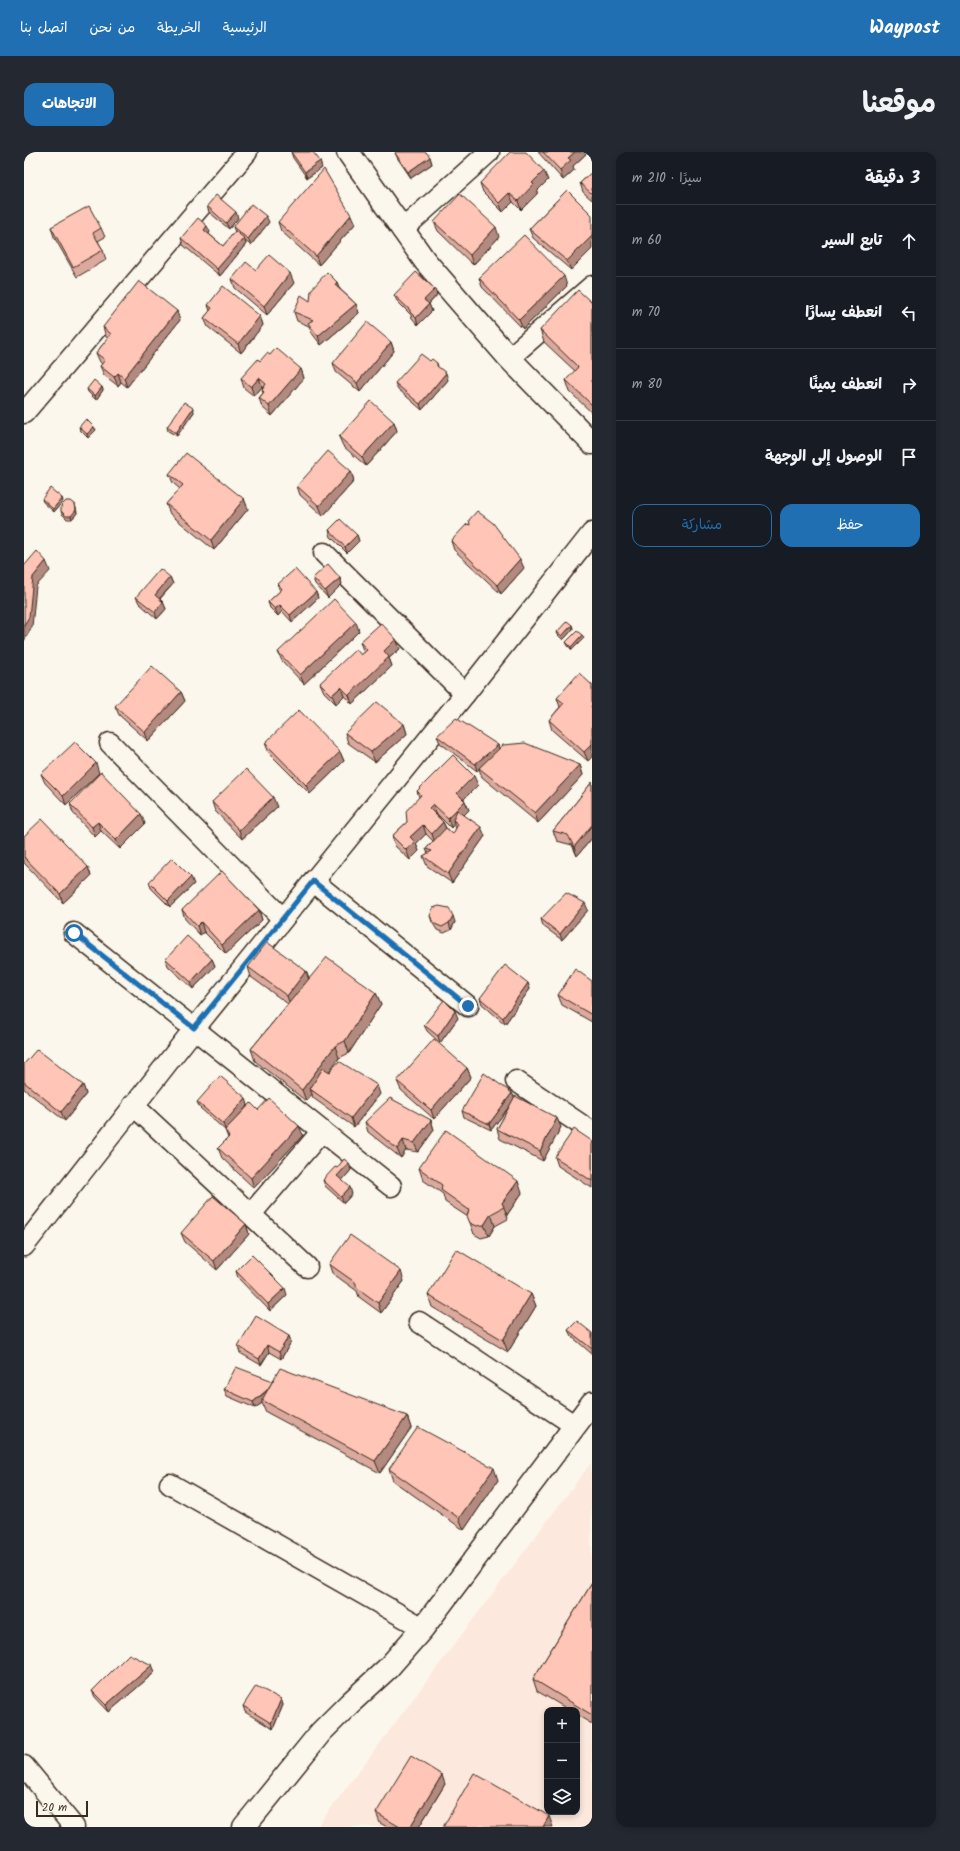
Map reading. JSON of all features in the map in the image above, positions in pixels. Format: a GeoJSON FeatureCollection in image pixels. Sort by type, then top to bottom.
{"type":"FeatureCollection","features":[{"type":"Feature","properties":{"kind":"street"},"geometry":{"type":"LineString","coordinates":[[24,413],[246,152]]}},
{"type":"Feature","properties":{"kind":"street"},"geometry":{"type":"LineString","coordinates":[[348,152],[425,261],[509,358],[592,443]]}},
{"type":"Feature","properties":{"kind":"street"},"geometry":{"type":"LineString","coordinates":[[402,230],[489,152]]}},
{"type":"Feature","properties":{"kind":"street"},"geometry":{"type":"LineString","coordinates":[[509,358],[592,286]]}},
{"type":"Feature","properties":{"kind":"street"},"geometry":{"type":"LineString","coordinates":[[24,1246],[194,1028],[465,694],[592,533]]}},
{"type":"Feature","properties":{"kind":"street"},"geometry":{"type":"LineString","coordinates":[[324,553],[465,694]]}},
{"type":"Feature","properties":{"kind":"street"},"geometry":{"type":"LineString","coordinates":[[110,743],[282,918]]}},
{"type":"Feature","properties":{"kind":"street"},"geometry":{"type":"LineString","coordinates":[[313,881],[468,1006]]}},
{"type":"Feature","properties":{"kind":"street"},"geometry":{"type":"LineString","coordinates":[[74,933],[391,1186]]}},
{"type":"Feature","properties":{"kind":"street"},"geometry":{"type":"LineString","coordinates":[[516,1081],[592,1132]]}},
{"type":"Feature","properties":{"kind":"street"},"geometry":{"type":"LineString","coordinates":[[133,1106],[307,1266]]}},
{"type":"Feature","properties":{"kind":"street"},"geometry":{"type":"LineString","coordinates":[[250,1214],[322,1131]]}},
{"type":"Feature","properties":{"kind":"street"},"geometry":{"type":"LineString","coordinates":[[419,1322],[574,1425]]}},
{"type":"Feature","properties":{"kind":"street"},"geometry":{"type":"LineString","coordinates":[[244,1827],[321,1732],[388,1668],[423,1628],[592,1403]]}},
{"type":"Feature","properties":{"kind":"street"},"geometry":{"type":"LineString","coordinates":[[170,1484],[423,1628]]}},
{"type":"Feature","properties":{"kind":"street"},"geometry":{"type":"LineString","coordinates":[[24,1766],[74,1827]]}},
{"type":"Feature","properties":{"kind":"shaded area"},"geometry":{"type":"Polygon","coordinates":[[[591,1463],[592,1827],[317,1827],[591,1463]]]}},
{"type":"Feature","properties":{"kind":"building"},"geometry":{"type":"Polygon","coordinates":[[[291,152],[313,152],[320,161],[305,172],[291,152]]]}},
{"type":"Feature","properties":{"kind":"building"},"geometry":{"type":"Polygon","coordinates":[[[426,152],[430,157],[408,172],[395,153],[426,152]]]}},
{"type":"Feature","properties":{"kind":"building"},"geometry":{"type":"Polygon","coordinates":[[[510,152],[526,152],[544,171],[532,183],[534,184],[518,201],[509,193],[499,203],[480,183],[510,152]]]}},
{"type":"Feature","properties":{"kind":"building"},"geometry":{"type":"Polygon","coordinates":[[[543,152],[575,152],[568,158],[571,160],[560,170],[543,152]]]}},
{"type":"Feature","properties":{"kind":"building"},"geometry":{"type":"Polygon","coordinates":[[[324,169],[351,215],[316,256],[278,222],[324,169]]]}},
{"type":"Feature","properties":{"kind":"building"},"geometry":{"type":"Polygon","coordinates":[[[592,172],[592,194],[580,183],[592,172]]]}},
{"type":"Feature","properties":{"kind":"building"},"geometry":{"type":"Polygon","coordinates":[[[567,190],[592,215],[592,236],[567,261],[529,229],[567,190]]]}},
{"type":"Feature","properties":{"kind":"building"},"geometry":{"type":"Polygon","coordinates":[[[460,194],[496,227],[470,255],[434,222],[460,194]]]}},
{"type":"Feature","properties":{"kind":"building"},"geometry":{"type":"Polygon","coordinates":[[[216,195],[236,212],[226,223],[207,206],[216,195]]]}},
{"type":"Feature","properties":{"kind":"building"},"geometry":{"type":"Polygon","coordinates":[[[251,204],[266,216],[248,239],[233,227],[251,204]]]}},
{"type":"Feature","properties":{"kind":"building"},"geometry":{"type":"Polygon","coordinates":[[[89,206],[101,228],[93,233],[103,250],[73,267],[51,227],[89,206]]]}},
{"type":"Feature","properties":{"kind":"building"},"geometry":{"type":"Polygon","coordinates":[[[198,218],[207,226],[204,230],[223,246],[235,231],[244,238],[217,269],[181,238],[198,218]]]}},
{"type":"Feature","properties":{"kind":"building"},"geometry":{"type":"Polygon","coordinates":[[[524,235],[564,276],[519,320],[479,278],[524,235]]]}},
{"type":"Feature","properties":{"kind":"building"},"geometry":{"type":"Polygon","coordinates":[[[269,255],[290,273],[264,306],[232,279],[246,262],[256,270],[269,255]]]}},
{"type":"Feature","properties":{"kind":"building"},"geometry":{"type":"Polygon","coordinates":[[[327,272],[337,282],[335,285],[356,304],[318,336],[308,323],[313,320],[294,312],[301,295],[310,301],[311,290],[327,272]]]}},
{"type":"Feature","properties":{"kind":"building"},"geometry":{"type":"Polygon","coordinates":[[[416,272],[435,289],[424,300],[429,304],[416,318],[394,295],[416,272]]]}},
{"type":"Feature","properties":{"kind":"building"},"geometry":{"type":"Polygon","coordinates":[[[139,281],[177,311],[124,378],[118,373],[114,377],[100,366],[105,360],[96,353],[111,334],[103,327],[139,281]]]}},
{"type":"Feature","properties":{"kind":"building"},"geometry":{"type":"Polygon","coordinates":[[[223,286],[260,316],[238,344],[204,318],[212,308],[208,305],[223,286]]]}},
{"type":"Feature","properties":{"kind":"building"},"geometry":{"type":"Polygon","coordinates":[[[578,290],[592,303],[592,405],[566,380],[578,367],[540,330],[578,290]]]}},
{"type":"Feature","properties":{"kind":"building"},"geometry":{"type":"Polygon","coordinates":[[[367,322],[391,342],[357,383],[333,363],[367,322]]]}},
{"type":"Feature","properties":{"kind":"building"},"geometry":{"type":"Polygon","coordinates":[[[276,348],[301,369],[269,406],[259,398],[264,392],[262,390],[266,384],[259,378],[251,387],[241,378],[258,359],[260,361],[267,353],[270,355],[276,348]]]}},
{"type":"Feature","properties":{"kind":"building"},"geometry":{"type":"Polygon","coordinates":[[[421,354],[430,361],[432,359],[437,363],[437,366],[446,373],[420,404],[395,383],[421,354]]]}},
{"type":"Feature","properties":{"kind":"building"},"geometry":{"type":"Polygon","coordinates":[[[94,380],[102,387],[95,396],[87,389],[94,380]]]}},
{"type":"Feature","properties":{"kind":"building"},"geometry":{"type":"Polygon","coordinates":[[[371,401],[394,422],[362,457],[339,437],[371,401]]]}},
{"type":"Feature","properties":{"kind":"building"},"geometry":{"type":"Polygon","coordinates":[[[184,402],[193,408],[176,433],[167,427],[184,402]]]}},
{"type":"Feature","properties":{"kind":"building"},"geometry":{"type":"Polygon","coordinates":[[[86,419],[94,427],[87,434],[79,427],[86,419]]]}},
{"type":"Feature","properties":{"kind":"building"},"geometry":{"type":"Polygon","coordinates":[[[328,451],[351,471],[319,506],[297,486],[328,451]]]}},
{"type":"Feature","properties":{"kind":"building"},"geometry":{"type":"Polygon","coordinates":[[[186,453],[244,499],[211,540],[166,504],[183,485],[169,474],[186,453]]]}},
{"type":"Feature","properties":{"kind":"building"},"geometry":{"type":"Polygon","coordinates":[[[50,488],[62,498],[53,509],[42,499],[50,488]]]}},
{"type":"Feature","properties":{"kind":"building"},"geometry":{"type":"Polygon","coordinates":[[[66,501],[71,501],[75,504],[76,510],[71,516],[66,516],[61,511],[61,506],[66,501]]]}},
{"type":"Feature","properties":{"kind":"building"},"geometry":{"type":"Polygon","coordinates":[[[477,511],[493,523],[520,559],[497,585],[451,541],[467,524],[470,525],[469,520],[477,511]]]}},
{"type":"Feature","properties":{"kind":"building"},"geometry":{"type":"Polygon","coordinates":[[[340,519],[357,535],[345,547],[329,530],[340,519]]]}},
{"type":"Feature","properties":{"kind":"building"},"geometry":{"type":"Polygon","coordinates":[[[37,551],[46,561],[33,577],[29,617],[24,625],[24,566],[37,551]]]}},
{"type":"Feature","properties":{"kind":"building"},"geometry":{"type":"Polygon","coordinates":[[[328,564],[340,578],[325,591],[313,578],[328,564]]]}},
{"type":"Feature","properties":{"kind":"building"},"geometry":{"type":"Polygon","coordinates":[[[160,569],[170,577],[155,595],[163,602],[155,612],[136,597],[160,569]]]}},
{"type":"Feature","properties":{"kind":"building"},"geometry":{"type":"Polygon","coordinates":[[[295,569],[316,592],[290,615],[280,605],[275,609],[268,602],[282,589],[278,584],[295,569]]]}},
{"type":"Feature","properties":{"kind":"building"},"geometry":{"type":"Polygon","coordinates":[[[334,599],[356,622],[300,675],[278,652],[334,599]]]}},
{"type":"Feature","properties":{"kind":"building"},"geometry":{"type":"Polygon","coordinates":[[[567,621],[572,625],[562,636],[557,632],[567,621]]]}},
{"type":"Feature","properties":{"kind":"building"},"geometry":{"type":"Polygon","coordinates":[[[381,623],[396,639],[384,651],[389,657],[349,695],[341,687],[332,695],[320,683],[356,649],[361,655],[367,650],[360,642],[381,623]]]}},
{"type":"Feature","properties":{"kind":"building"},"geometry":{"type":"Polygon","coordinates":[[[577,631],[582,635],[571,647],[566,642],[577,631]]]}},
{"type":"Feature","properties":{"kind":"building"},"geometry":{"type":"Polygon","coordinates":[[[152,666],[181,692],[145,732],[115,706],[152,666]]]}},
{"type":"Feature","properties":{"kind":"building"},"geometry":{"type":"Polygon","coordinates":[[[579,673],[592,685],[592,744],[584,752],[549,720],[564,703],[557,698],[579,673]]]}},
{"type":"Feature","properties":{"kind":"building"},"geometry":{"type":"Polygon","coordinates":[[[377,702],[404,724],[371,752],[345,733],[377,702]]]}},
{"type":"Feature","properties":{"kind":"building"},"geometry":{"type":"Polygon","coordinates":[[[299,710],[340,752],[306,785],[265,743],[299,710]]]}},
{"type":"Feature","properties":{"kind":"building"},"geometry":{"type":"Polygon","coordinates":[[[456,718],[498,745],[475,764],[437,736],[456,718]]]}},
{"type":"Feature","properties":{"kind":"building"},"geometry":{"type":"Polygon","coordinates":[[[75,742],[96,763],[63,796],[41,774],[75,742]]]}},
{"type":"Feature","properties":{"kind":"building"},"geometry":{"type":"Polygon","coordinates":[[[525,743],[580,765],[535,813],[479,768],[503,745],[525,743]]]}},
{"type":"Feature","properties":{"kind":"building"},"geometry":{"type":"Polygon","coordinates":[[[453,755],[474,776],[457,793],[465,801],[448,818],[433,804],[429,808],[443,822],[432,834],[423,825],[410,837],[415,842],[406,850],[392,836],[407,822],[406,811],[421,795],[417,791],[453,755]]]}},
{"type":"Feature","properties":{"kind":"building"},"geometry":{"type":"Polygon","coordinates":[[[246,769],[273,797],[239,830],[212,802],[246,769]]]}},
{"type":"Feature","properties":{"kind":"building"},"geometry":{"type":"Polygon","coordinates":[[[101,772],[141,814],[116,840],[98,822],[92,827],[70,804],[101,772]]]}},
{"type":"Feature","properties":{"kind":"building"},"geometry":{"type":"Polygon","coordinates":[[[592,782],[592,825],[574,847],[568,835],[553,831],[592,782]]]}},
{"type":"Feature","properties":{"kind":"building"},"geometry":{"type":"Polygon","coordinates":[[[457,810],[481,827],[448,874],[423,856],[432,851],[426,849],[446,828],[453,834],[458,824],[453,820],[457,810]]]}},
{"type":"Feature","properties":{"kind":"building"},"geometry":{"type":"Polygon","coordinates":[[[42,819],[88,867],[60,894],[24,857],[24,836],[42,819]]]}},
{"type":"Feature","properties":{"kind":"building"},"geometry":{"type":"Polygon","coordinates":[[[172,858],[191,877],[168,901],[149,882],[172,858]]]}},
{"type":"Feature","properties":{"kind":"building"},"geometry":{"type":"Polygon","coordinates":[[[222,871],[259,910],[222,945],[201,922],[197,926],[182,910],[222,871]]]}},
{"type":"Feature","properties":{"kind":"building"},"geometry":{"type":"Polygon","coordinates":[[[566,893],[585,903],[560,934],[541,919],[566,893]]]}},
{"type":"Feature","properties":{"kind":"building"},"geometry":{"type":"Polygon","coordinates":[[[439,906],[449,908],[453,916],[449,923],[442,927],[435,924],[430,916],[433,908],[439,906]]]}},
{"type":"Feature","properties":{"kind":"building"},"geometry":{"type":"Polygon","coordinates":[[[187,936],[212,959],[191,982],[166,959],[187,936]]]}},
{"type":"Feature","properties":{"kind":"building"},"geometry":{"type":"Polygon","coordinates":[[[267,942],[306,971],[287,996],[248,967],[267,942]]]}},
{"type":"Feature","properties":{"kind":"building"},"geometry":{"type":"Polygon","coordinates":[[[327,957],[376,993],[345,1041],[335,1046],[302,1090],[251,1049],[327,957]]]}},
{"type":"Feature","properties":{"kind":"building"},"geometry":{"type":"Polygon","coordinates":[[[505,965],[528,983],[503,1018],[480,998],[505,965]]]}},
{"type":"Feature","properties":{"kind":"building"},"geometry":{"type":"Polygon","coordinates":[[[575,969],[592,981],[592,1015],[558,995],[575,969]]]}},
{"type":"Feature","properties":{"kind":"building"},"geometry":{"type":"Polygon","coordinates":[[[444,1000],[455,1011],[438,1036],[424,1025],[444,1000]]]}},
{"type":"Feature","properties":{"kind":"building"},"geometry":{"type":"Polygon","coordinates":[[[434,1039],[467,1068],[431,1110],[397,1081],[434,1039]]]}},
{"type":"Feature","properties":{"kind":"building"},"geometry":{"type":"Polygon","coordinates":[[[37,1049],[83,1085],[61,1112],[24,1082],[24,1064],[37,1049]]]}},
{"type":"Feature","properties":{"kind":"building"},"geometry":{"type":"Polygon","coordinates":[[[339,1061],[377,1085],[351,1118],[310,1089],[323,1068],[330,1072],[339,1061]]]}},
{"type":"Feature","properties":{"kind":"building"},"geometry":{"type":"Polygon","coordinates":[[[484,1073],[512,1093],[489,1124],[462,1111],[484,1073]]]}},
{"type":"Feature","properties":{"kind":"building"},"geometry":{"type":"Polygon","coordinates":[[[220,1076],[246,1098],[223,1124],[197,1102],[220,1076]]]}},
{"type":"Feature","properties":{"kind":"building"},"geometry":{"type":"Polygon","coordinates":[[[515,1096],[557,1118],[540,1151],[497,1129],[515,1096]]]}},
{"type":"Feature","properties":{"kind":"building"},"geometry":{"type":"Polygon","coordinates":[[[269,1098],[299,1126],[251,1178],[218,1148],[229,1137],[225,1130],[251,1103],[258,1110],[269,1098]]]}},
{"type":"Feature","properties":{"kind":"building"},"geometry":{"type":"Polygon","coordinates":[[[390,1098],[431,1120],[414,1143],[403,1140],[397,1149],[365,1122],[390,1098]]]}},
{"type":"Feature","properties":{"kind":"building"},"geometry":{"type":"Polygon","coordinates":[[[574,1129],[592,1141],[592,1181],[555,1157],[574,1129]]]}},
{"type":"Feature","properties":{"kind":"building"},"geometry":{"type":"Polygon","coordinates":[[[446,1130],[518,1181],[502,1203],[504,1207],[491,1214],[484,1225],[477,1226],[470,1223],[467,1216],[469,1210],[441,1190],[442,1185],[419,1168],[446,1130]]]}},
{"type":"Feature","properties":{"kind":"building"},"geometry":{"type":"Polygon","coordinates":[[[344,1159],[349,1163],[337,1176],[350,1187],[341,1197],[323,1180],[335,1167],[337,1168],[344,1159]]]}},
{"type":"Feature","properties":{"kind":"building"},"geometry":{"type":"Polygon","coordinates":[[[213,1196],[246,1224],[214,1261],[181,1233],[213,1196]]]}},
{"type":"Feature","properties":{"kind":"building"},"geometry":{"type":"Polygon","coordinates":[[[350,1235],[401,1271],[378,1303],[356,1287],[356,1283],[329,1264],[350,1235]]]}},
{"type":"Feature","properties":{"kind":"building"},"geometry":{"type":"Polygon","coordinates":[[[456,1249],[531,1294],[503,1340],[428,1295],[456,1249]]]}},
{"type":"Feature","properties":{"kind":"building"},"geometry":{"type":"Polygon","coordinates":[[[252,1255],[285,1288],[268,1304],[236,1271],[252,1255]]]}},
{"type":"Feature","properties":{"kind":"building"},"geometry":{"type":"Polygon","coordinates":[[[256,1316],[289,1336],[279,1352],[267,1345],[259,1359],[238,1346],[256,1316]]]}},
{"type":"Feature","properties":{"kind":"building"},"geometry":{"type":"Polygon","coordinates":[[[577,1321],[592,1333],[591,1348],[568,1330],[577,1321]]]}},
{"type":"Feature","properties":{"kind":"building"},"geometry":{"type":"Polygon","coordinates":[[[236,1367],[273,1381],[267,1390],[253,1402],[224,1389],[236,1367]]]}},
{"type":"Feature","properties":{"kind":"building"},"geometry":{"type":"Polygon","coordinates":[[[280,1368],[407,1416],[375,1461],[262,1400],[280,1368]]]}},
{"type":"Feature","properties":{"kind":"building"},"geometry":{"type":"Polygon","coordinates":[[[418,1427],[494,1468],[459,1518],[389,1469],[418,1427]]]}},
{"type":"Feature","properties":{"kind":"building"},"geometry":{"type":"Polygon","coordinates":[[[592,1583],[592,1715],[533,1679],[592,1583]]]}},
{"type":"Feature","properties":{"kind":"building"},"geometry":{"type":"Polygon","coordinates":[[[129,1654],[152,1665],[106,1705],[92,1691],[129,1654]]]}},
{"type":"Feature","properties":{"kind":"building"},"geometry":{"type":"Polygon","coordinates":[[[256,1686],[281,1699],[271,1723],[243,1706],[256,1686]]]}},
{"type":"Feature","properties":{"kind":"building"},"geometry":{"type":"Polygon","coordinates":[[[411,1756],[442,1775],[410,1827],[400,1827],[376,1813],[411,1756]]]}},
{"type":"Feature","properties":{"kind":"building"},"geometry":{"type":"Polygon","coordinates":[[[474,1773],[544,1813],[544,1815],[549,1816],[543,1827],[443,1827],[474,1773]]]}},
{"type":"Feature","properties":{"kind":"route"},"geometry":{"type":"LineString","coordinates":[[74,933],[194,1028],[313,881],[468,1006]]}}]}
